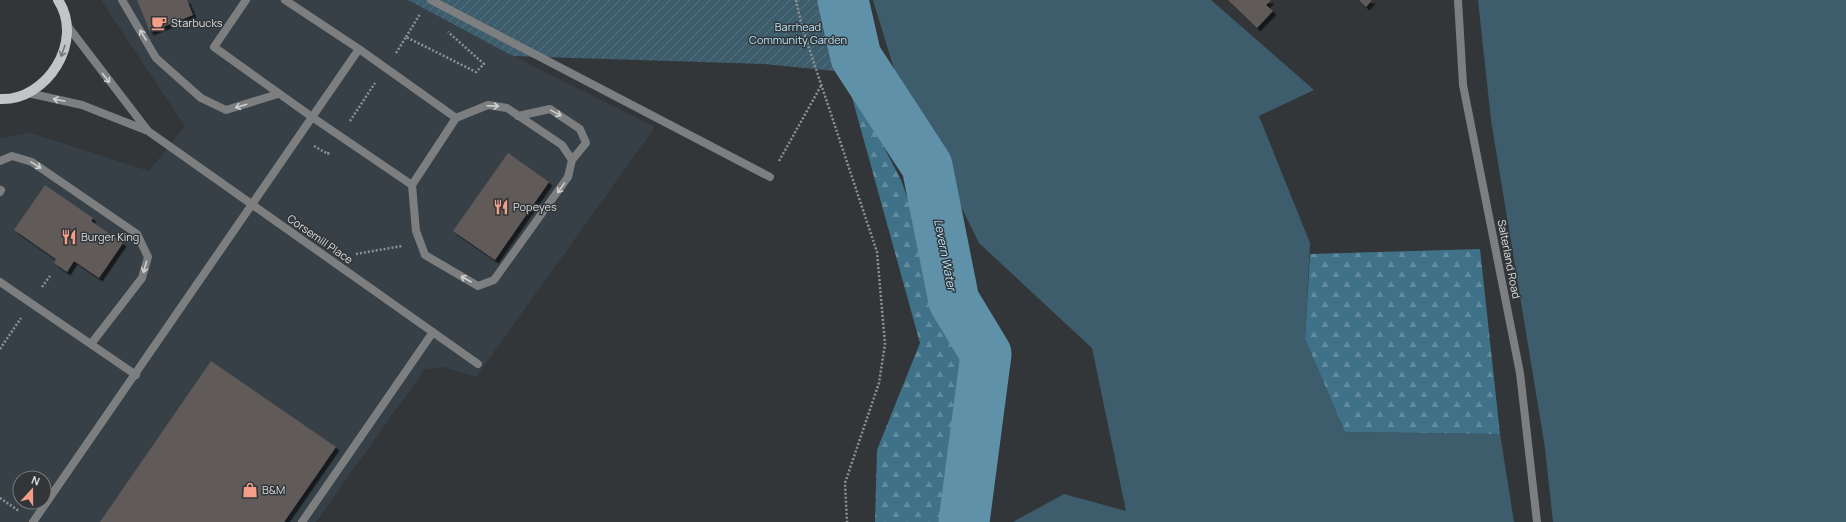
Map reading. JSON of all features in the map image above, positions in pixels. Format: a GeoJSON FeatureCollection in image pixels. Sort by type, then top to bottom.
{"type":"FeatureCollection","features":[{"type":"Feature","properties":{"kind":"main road"},"geometry":{"type":"LineString","coordinates":[[3,99],[28,93],[46,81],[58,64],[65,45],[66,24],[58,0]]}},
{"type":"Feature","properties":{"kind":"street"},"geometry":{"type":"LineString","coordinates":[[122,0],[156,58],[201,98],[226,110],[278,94]]}},
{"type":"Feature","properties":{"kind":"street"},"geometry":{"type":"LineString","coordinates":[[246,0],[214,47],[278,94],[412,185]]}},
{"type":"Feature","properties":{"kind":"street"},"geometry":{"type":"LineString","coordinates":[[285,0],[456,118]]}},
{"type":"Feature","properties":{"kind":"street"},"geometry":{"type":"LineString","coordinates":[[431,0],[770,177]]}},
{"type":"Feature","properties":{"kind":"street","name":"Salterland Road"},"geometry":{"type":"LineString","coordinates":[[1458,0],[1463,85],[1520,373],[1537,522]]}},
{"type":"Feature","properties":{"kind":"street","name":"Corsemill Place"},"geometry":{"type":"LineString","coordinates":[[66,24],[148,132]]}},
{"type":"Feature","properties":{"kind":"street"},"geometry":{"type":"LineString","coordinates":[[33,522],[136,375],[358,49]]}},
{"type":"Feature","properties":{"kind":"street","name":"Corsemill Place"},"geometry":{"type":"LineString","coordinates":[[28,93],[82,105],[148,132],[478,364]]}},
{"type":"Feature","properties":{"kind":"street"},"geometry":{"type":"LineString","coordinates":[[518,116],[550,109],[580,129],[586,143],[572,160],[568,178],[494,280],[478,286],[425,255],[416,231],[412,185],[456,118],[488,105],[507,108],[518,116],[562,145],[572,160]]}},
{"type":"Feature","properties":{"kind":"street"},"geometry":{"type":"LineString","coordinates":[[0,161],[12,156],[32,162],[137,234],[148,257],[142,278],[91,344]]}},
{"type":"Feature","properties":{"kind":"street"},"geometry":{"type":"LineString","coordinates":[[0,282],[136,375]]}},
{"type":"Feature","properties":{"kind":"street"},"geometry":{"type":"LineString","coordinates":[[302,522],[433,332]]}},
{"type":"Feature","properties":{"kind":"path"},"geometry":{"type":"LineString","coordinates":[[796,0],[802,26],[877,252],[885,344],[879,383],[845,483],[847,522]]}},
{"type":"Feature","properties":{"kind":"path"},"geometry":{"type":"LineString","coordinates":[[406,38],[423,10]]}},
{"type":"Feature","properties":{"kind":"path"},"geometry":{"type":"LineString","coordinates":[[770,177],[822,84]]}},
{"type":"Feature","properties":{"kind":"path"},"geometry":{"type":"LineString","coordinates":[[351,255],[420,242]]}},
{"type":"Feature","properties":{"kind":"shaded area"},"geometry":{"type":"Polygon","coordinates":[[[101,0],[408,0],[513,56],[655,127],[476,377],[444,367],[425,369],[316,522],[0,522],[0,138],[31,133],[149,171],[185,126],[101,0]]]}},
{"type":"Feature","properties":{"kind":"green space","name":"Barrhead Community Garden"},"geometry":{"type":"Polygon","coordinates":[[[408,0],[826,0],[845,72],[764,64],[513,56],[408,0]]]}},
{"type":"Feature","properties":{"kind":"green space"},"geometry":{"type":"Polygon","coordinates":[[[873,0],[1211,0],[1314,90],[1259,116],[1310,243],[1305,339],[1345,432],[1500,434],[1514,522],[1013,522],[1064,494],[1126,511],[1092,348],[979,243],[895,72],[873,0]]]}},
{"type":"Feature","properties":{"kind":"green space"},"geometry":{"type":"Polygon","coordinates":[[[1478,0],[1846,0],[1846,522],[1553,522],[1545,448],[1491,120],[1478,0]]]}},
{"type":"Feature","properties":{"kind":"green space"},"geometry":{"type":"Polygon","coordinates":[[[845,72],[901,180],[963,355],[947,522],[875,522],[877,450],[920,343],[845,72]]]}},
{"type":"Feature","properties":{"kind":"green space"},"geometry":{"type":"Polygon","coordinates":[[[1480,249],[1500,434],[1345,432],[1305,339],[1310,254],[1480,249]]]}},
{"type":"Feature","properties":{"kind":"building","name":"Starbucks"},"geometry":{"type":"Polygon","coordinates":[[[137,0],[187,0],[193,15],[150,32],[137,0]]]}},
{"type":"Feature","properties":{"kind":"building"},"geometry":{"type":"Polygon","coordinates":[[[1228,0],[1271,0],[1266,5],[1273,11],[1257,28],[1228,0]]]}},
{"type":"Feature","properties":{"kind":"building"},"geometry":{"type":"Polygon","coordinates":[[[1359,0],[1372,0],[1366,7],[1359,0]]]}},
{"type":"Feature","properties":{"kind":"building","name":"Popeyes"},"geometry":{"type":"Polygon","coordinates":[[[508,153],[549,182],[495,260],[453,231],[508,153]]]}},
{"type":"Feature","properties":{"kind":"building","name":"Burger King"},"geometry":{"type":"Polygon","coordinates":[[[45,185],[93,218],[91,221],[123,243],[99,278],[74,261],[67,272],[54,263],[56,259],[14,230],[45,185]]]}},
{"type":"Feature","properties":{"kind":"building"},"geometry":{"type":"Polygon","coordinates":[[[211,361],[336,447],[284,522],[100,522],[211,361]]]}},
{"type":"Feature","properties":{"kind":"waterway","name":"Levern Water"},"geometry":{"type":"LineString","coordinates":[[843,0],[856,57],[927,166],[954,301],[986,354],[964,522]]}},
{"type":"Feature","properties":{"kind":"place","name":"Starbucks"},"geometry":{"type":"Point","coordinates":[159,23]}},
{"type":"Feature","properties":{"kind":"place","name":"Popeyes"},"geometry":{"type":"Point","coordinates":[501,207]}},
{"type":"Feature","properties":{"kind":"place","name":"Burger King"},"geometry":{"type":"Point","coordinates":[69,237]}},
{"type":"Feature","properties":{"kind":"place","name":"B&M"},"geometry":{"type":"Point","coordinates":[250,490]}}]}
